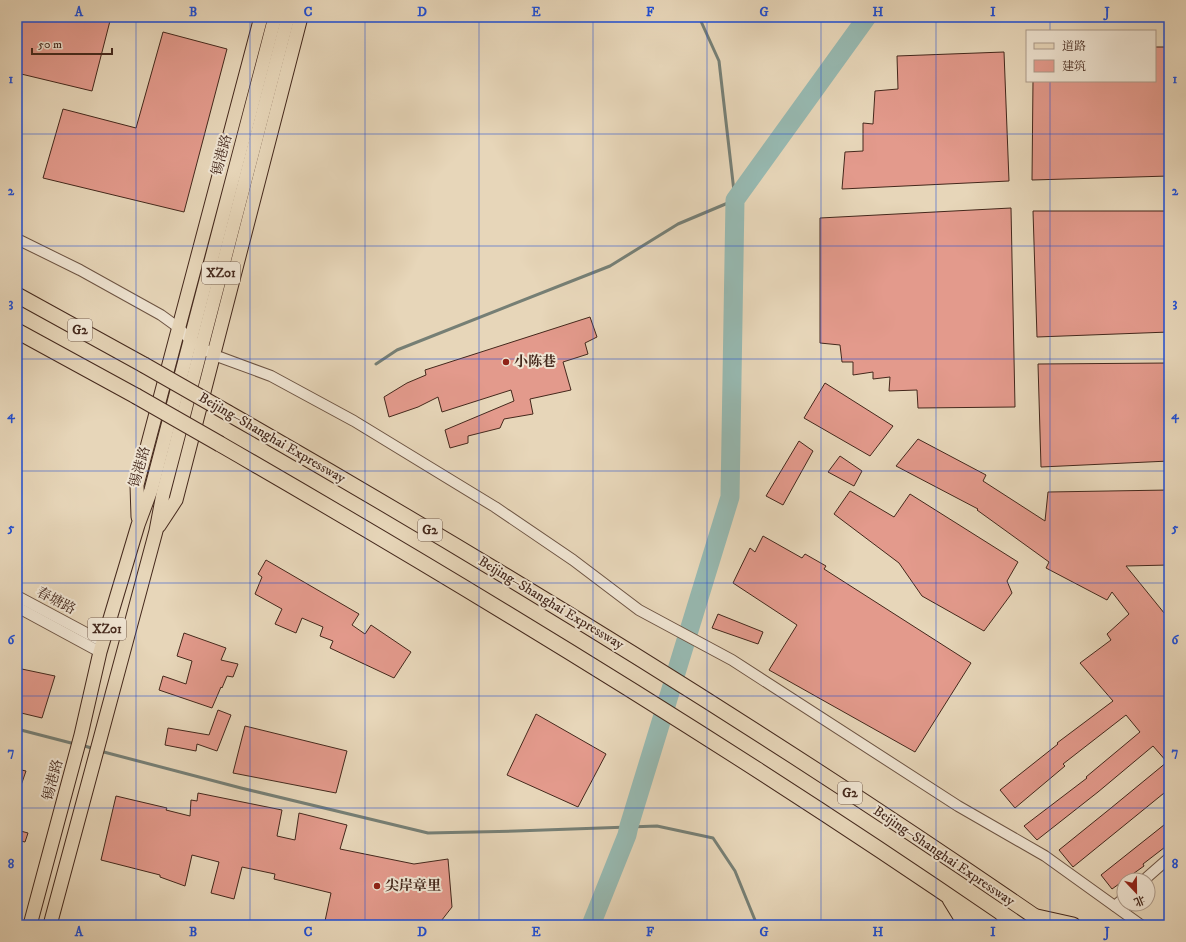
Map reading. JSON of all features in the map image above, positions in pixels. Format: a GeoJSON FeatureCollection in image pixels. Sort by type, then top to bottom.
{"type":"FeatureCollection","features":[{"type":"Feature","properties":{"kind":"highway","name":"Beijing–Shanghai Expressway"},"geometry":{"type":"LineString","coordinates":[[17,295],[144,365],[368,493],[630,651],[853,795],[1040,921],[1073,925]]}},
{"type":"Feature","properties":{"kind":"highway","name":"G2"},"geometry":{"type":"LineString","coordinates":[[17,331],[136,396],[354,521],[620,682],[701,733],[948,895],[966,925]]}},
{"type":"Feature","properties":{"kind":"highway"},"geometry":{"type":"LineString","coordinates":[[948,895],[991,925]]}},
{"type":"Feature","properties":{"kind":"main road"},"geometry":{"type":"LineString","coordinates":[[138,525],[137,485],[261,17]]}},
{"type":"Feature","properties":{"kind":"main road","name":"锡港路"},"geometry":{"type":"LineString","coordinates":[[50,925],[156,530],[196,343],[275,17]]}},
{"type":"Feature","properties":{"kind":"main road","name":"锡港路"},"geometry":{"type":"LineString","coordinates":[[30,925],[81,735],[102,647],[138,525],[151,490],[196,343],[288,17]]}},
{"type":"Feature","properties":{"kind":"main road"},"geometry":{"type":"LineString","coordinates":[[156,530],[176,500],[301,17]]}},
{"type":"Feature","properties":{"kind":"street"},"geometry":{"type":"LineString","coordinates":[[17,239],[80,270],[161,315],[196,343],[214,355],[271,376],[354,421],[495,507],[573,560],[640,610],[732,660],[958,806],[1045,856],[1141,925]]}},
{"type":"Feature","properties":{"kind":"street","name":"春塘路"},"geometry":{"type":"LineString","coordinates":[[17,596],[102,647]]}},
{"type":"Feature","properties":{"kind":"street","name":"春塘路"},"geometry":{"type":"LineString","coordinates":[[17,607],[102,647]]}},
{"type":"Feature","properties":{"kind":"street"},"geometry":{"type":"LineString","coordinates":[[1153,872],[1169,858]]}},
{"type":"Feature","properties":{"kind":"building"},"geometry":{"type":"Polygon","coordinates":[[[17,17],[111,17],[92,91],[17,73],[17,17]]]}},
{"type":"Feature","properties":{"kind":"building"},"geometry":{"type":"Polygon","coordinates":[[[163,32],[227,49],[184,212],[43,178],[63,109],[136,128],[163,32]]]}},
{"type":"Feature","properties":{"kind":"building"},"geometry":{"type":"Polygon","coordinates":[[[1156,47],[1169,47],[1169,176],[1032,180],[1033,82],[1156,82],[1156,47]]]}},
{"type":"Feature","properties":{"kind":"building"},"geometry":{"type":"Polygon","coordinates":[[[1004,52],[1009,181],[842,189],[845,152],[863,151],[863,123],[873,124],[875,91],[898,89],[897,56],[1004,52]]]}},
{"type":"Feature","properties":{"kind":"building"},"geometry":{"type":"Polygon","coordinates":[[[1011,208],[1015,407],[918,408],[917,390],[889,391],[890,377],[873,379],[873,372],[853,375],[853,362],[842,362],[840,345],[820,343],[820,218],[1011,208]]]}},
{"type":"Feature","properties":{"kind":"building"},"geometry":{"type":"Polygon","coordinates":[[[1033,211],[1169,211],[1169,332],[1037,337],[1033,211]]]}},
{"type":"Feature","properties":{"kind":"building","name":"小陈巷"},"geometry":{"type":"Polygon","coordinates":[[[590,317],[597,337],[585,343],[588,354],[563,362],[571,390],[530,399],[533,414],[504,419],[500,428],[468,436],[468,443],[450,448],[445,430],[514,401],[511,390],[442,412],[438,397],[418,407],[389,417],[384,397],[407,383],[426,375],[425,370],[590,317]]]}},
{"type":"Feature","properties":{"kind":"building"},"geometry":{"type":"Polygon","coordinates":[[[1169,363],[1169,461],[1041,467],[1038,364],[1169,363]]]}},
{"type":"Feature","properties":{"kind":"building"},"geometry":{"type":"Polygon","coordinates":[[[825,383],[893,426],[870,456],[804,418],[825,383]]]}},
{"type":"Feature","properties":{"kind":"building"},"geometry":{"type":"Polygon","coordinates":[[[918,439],[986,475],[983,481],[1045,521],[1048,492],[1169,490],[1169,565],[1126,566],[1169,619],[1169,789],[1073,867],[1059,850],[1167,762],[1153,746],[1037,840],[1024,826],[1087,778],[1086,777],[1140,732],[1126,715],[1063,764],[1065,766],[1015,808],[1000,790],[1058,744],[1057,743],[1113,701],[1080,663],[1111,640],[1107,634],[1129,614],[1112,592],[1107,600],[1046,568],[1049,562],[977,510],[978,509],[896,466],[918,439]]]}},
{"type":"Feature","properties":{"kind":"building"},"geometry":{"type":"Polygon","coordinates":[[[799,441],[813,451],[783,505],[766,496],[799,441]]]}},
{"type":"Feature","properties":{"kind":"building"},"geometry":{"type":"Polygon","coordinates":[[[840,456],[862,471],[854,486],[828,472],[840,456]]]}},
{"type":"Feature","properties":{"kind":"building"},"geometry":{"type":"Polygon","coordinates":[[[850,491],[894,517],[910,494],[1018,562],[1007,581],[1012,593],[984,631],[922,596],[899,563],[834,514],[850,491]]]}},
{"type":"Feature","properties":{"kind":"building"},"geometry":{"type":"Polygon","coordinates":[[[763,536],[802,558],[805,554],[826,566],[824,569],[971,663],[915,752],[769,670],[797,625],[733,583],[750,548],[755,552],[763,536]]]}},
{"type":"Feature","properties":{"kind":"building"},"geometry":{"type":"Polygon","coordinates":[[[266,560],[359,614],[352,625],[365,634],[371,625],[411,652],[394,678],[330,648],[333,641],[320,636],[323,627],[302,618],[296,633],[275,624],[282,609],[255,594],[262,577],[258,574],[266,560]]]}},
{"type":"Feature","properties":{"kind":"building"},"geometry":{"type":"Polygon","coordinates":[[[718,614],[763,632],[758,644],[712,628],[718,614]]]}},
{"type":"Feature","properties":{"kind":"building"},"geometry":{"type":"Polygon","coordinates":[[[184,633],[226,648],[221,660],[238,664],[233,677],[227,676],[212,708],[159,690],[163,676],[186,684],[192,661],[177,656],[184,633]]]}},
{"type":"Feature","properties":{"kind":"building"},"geometry":{"type":"Polygon","coordinates":[[[17,668],[55,676],[42,718],[17,712],[17,668]]]}},
{"type":"Feature","properties":{"kind":"building"},"geometry":{"type":"Polygon","coordinates":[[[218,710],[231,715],[217,751],[197,744],[196,751],[165,745],[168,728],[209,735],[218,710]]]}},
{"type":"Feature","properties":{"kind":"building"},"geometry":{"type":"Polygon","coordinates":[[[536,714],[606,754],[578,807],[507,775],[536,714]]]}},
{"type":"Feature","properties":{"kind":"building"},"geometry":{"type":"Polygon","coordinates":[[[245,726],[347,751],[336,793],[233,773],[245,726]]]}},
{"type":"Feature","properties":{"kind":"building"},"geometry":{"type":"Polygon","coordinates":[[[17,769],[26,771],[18,794],[17,794],[17,769]]]}},
{"type":"Feature","properties":{"kind":"building"},"geometry":{"type":"Polygon","coordinates":[[[198,793],[282,810],[277,836],[295,840],[299,813],[347,825],[340,849],[414,864],[448,859],[452,907],[438,925],[357,925],[325,921],[331,893],[274,879],[275,874],[242,867],[234,899],[211,893],[219,862],[192,855],[185,886],[160,877],[160,875],[101,860],[116,796],[167,808],[166,810],[190,816],[191,800],[197,801],[198,793]]]}},
{"type":"Feature","properties":{"kind":"building"},"geometry":{"type":"Polygon","coordinates":[[[1169,821],[1169,844],[1143,864],[1144,866],[1136,872],[1116,872],[1116,886],[1112,889],[1101,875],[1169,821]]]}},
{"type":"Feature","properties":{"kind":"building"},"geometry":{"type":"Polygon","coordinates":[[[17,830],[28,833],[25,842],[17,840],[17,830]]]}},
{"type":"Feature","properties":{"kind":"waterway"},"geometry":{"type":"LineString","coordinates":[[376,364],[397,350],[610,266],[678,224],[735,200],[719,61],[699,17]]}},
{"type":"Feature","properties":{"kind":"waterway"},"geometry":{"type":"LineString","coordinates":[[591,925],[627,835],[730,497],[735,200],[867,17]]}},
{"type":"Feature","properties":{"kind":"waterway"},"geometry":{"type":"LineString","coordinates":[[17,729],[75,744]]}},
{"type":"Feature","properties":{"kind":"waterway"},"geometry":{"type":"LineString","coordinates":[[81,745],[95,749]]}},
{"type":"Feature","properties":{"kind":"waterway"},"geometry":{"type":"LineString","coordinates":[[100,751],[241,788],[428,833],[657,826],[713,838],[735,871],[757,925]]}},
{"type":"Feature","properties":{"kind":"place","name":"小陈巷"},"geometry":{"type":"Point","coordinates":[506,362]}},
{"type":"Feature","properties":{"kind":"place","name":"尖岸章里"},"geometry":{"type":"Point","coordinates":[377,886]}}]}
